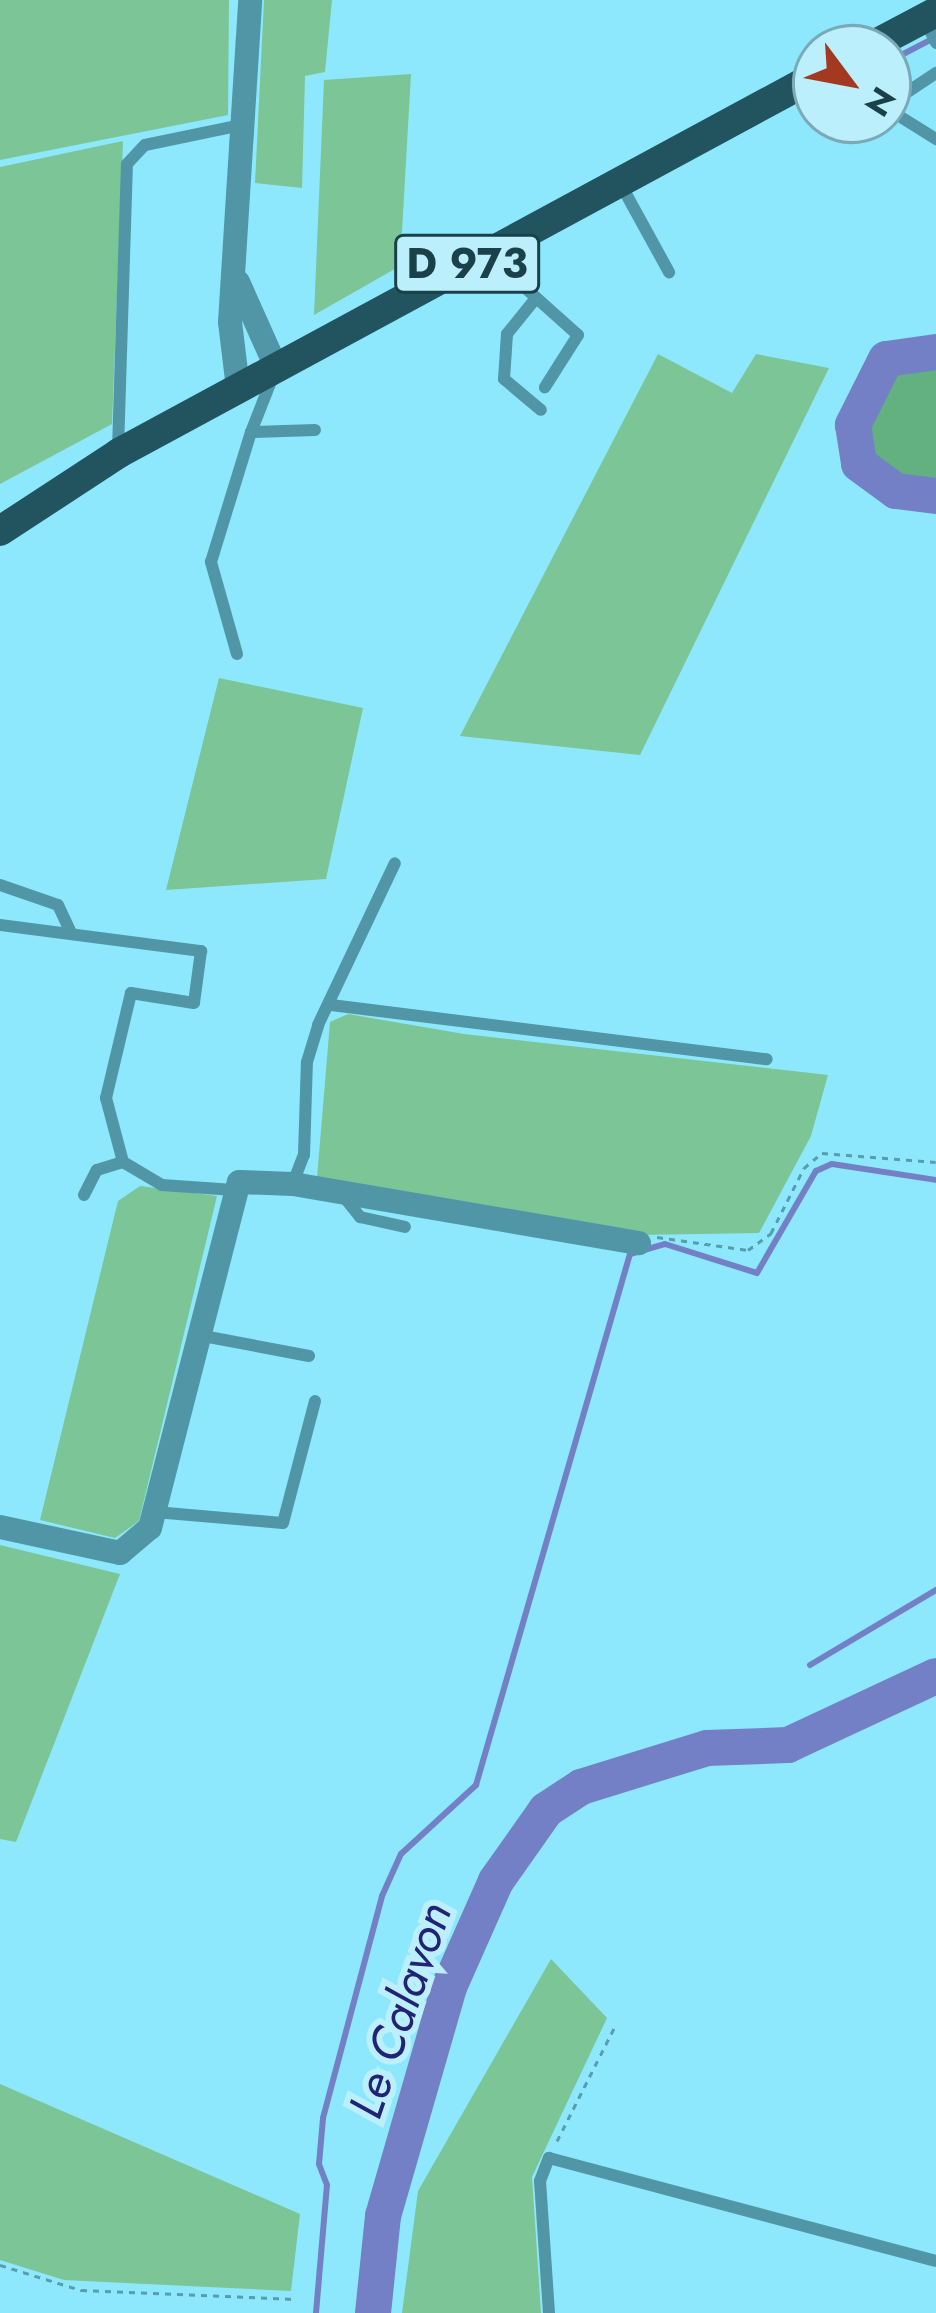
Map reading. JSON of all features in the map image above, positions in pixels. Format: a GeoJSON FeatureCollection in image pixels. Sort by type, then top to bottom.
{"type":"FeatureCollection","features":[{"type":"Feature","properties":{"kind":"main road","name":"D 973"},"geometry":{"type":"LineString","coordinates":[[0,507],[118,453],[792,89]]}},
{"type":"Feature","properties":{"kind":"main road","name":"D 973"},"geometry":{"type":"LineString","coordinates":[[0,531],[118,453]]}},
{"type":"Feature","properties":{"kind":"street"},"geometry":{"type":"LineString","coordinates":[[238,388],[230,322],[250,0]]}},
{"type":"Feature","properties":{"kind":"street"},"geometry":{"type":"LineString","coordinates":[[235,267],[276,367]]}},
{"type":"Feature","properties":{"kind":"street"},"geometry":{"type":"LineString","coordinates":[[0,1527],[120,1553],[150,1528],[239,1182],[340,1191],[638,1243]]}},
{"type":"Feature","properties":{"kind":"lane"},"geometry":{"type":"LineString","coordinates":[[118,453],[127,164],[145,145],[243,125]]}},
{"type":"Feature","properties":{"kind":"lane"},"geometry":{"type":"LineString","coordinates":[[620,182],[669,272]]}},
{"type":"Feature","properties":{"kind":"lane"},"geometry":{"type":"LineString","coordinates":[[499,247],[536,298],[578,335],[545,387]]}},
{"type":"Feature","properties":{"kind":"lane"},"geometry":{"type":"LineString","coordinates":[[536,298],[507,334],[504,379],[541,410]]}},
{"type":"Feature","properties":{"kind":"lane"},"geometry":{"type":"LineString","coordinates":[[237,654],[211,562],[250,432],[276,367]]}},
{"type":"Feature","properties":{"kind":"lane"},"geometry":{"type":"LineString","coordinates":[[250,432],[315,430]]}},
{"type":"Feature","properties":{"kind":"lane"},"geometry":{"type":"LineString","coordinates":[[293,1184],[310,1106],[307,1061],[395,862]]}},
{"type":"Feature","properties":{"kind":"lane"},"geometry":{"type":"LineString","coordinates":[[0,885],[58,905],[70,931]]}},
{"type":"Feature","properties":{"kind":"lane"},"geometry":{"type":"LineString","coordinates":[[0,925],[201,951],[194,1003],[131,993],[106,1098],[123,1162],[161,1185],[234,1190]]}},
{"type":"Feature","properties":{"kind":"lane"},"geometry":{"type":"LineString","coordinates":[[332,1005],[767,1059]]}},
{"type":"Feature","properties":{"kind":"lane"},"geometry":{"type":"LineString","coordinates":[[84,1196],[97,1170],[123,1162]]}},
{"type":"Feature","properties":{"kind":"lane"},"geometry":{"type":"LineString","coordinates":[[340,1191],[360,1217],[405,1227]]}},
{"type":"Feature","properties":{"kind":"lane"},"geometry":{"type":"LineString","coordinates":[[196,1335],[309,1356]]}},
{"type":"Feature","properties":{"kind":"lane"},"geometry":{"type":"LineString","coordinates":[[154,1512],[283,1523],[315,1401]]}},
{"type":"Feature","properties":{"kind":"lane"},"geometry":{"type":"LineString","coordinates":[[549,2313],[540,2181],[549,2158],[936,2261]]}},
{"type":"Feature","properties":{"kind":"path"},"geometry":{"type":"LineString","coordinates":[[638,1243],[677,1236],[748,1250],[771,1233],[804,1168],[822,1153],[936,1162]]}},
{"type":"Feature","properties":{"kind":"path"},"geometry":{"type":"LineString","coordinates":[[549,2158],[616,2024]]}},
{"type":"Feature","properties":{"kind":"path"},"geometry":{"type":"LineString","coordinates":[[0,2265],[81,2290],[295,2300]]}},
{"type":"Feature","properties":{"kind":"green space"},"geometry":{"type":"Polygon","coordinates":[[[0,0],[229,0],[228,115],[0,160],[0,0]]]}},
{"type":"Feature","properties":{"kind":"green space"},"geometry":{"type":"Polygon","coordinates":[[[264,0],[332,0],[325,72],[305,76],[302,188],[255,183],[264,0]]]}},
{"type":"Feature","properties":{"kind":"green space"},"geometry":{"type":"Polygon","coordinates":[[[411,74],[400,266],[314,315],[324,80],[411,74]]]}},
{"type":"Feature","properties":{"kind":"green space"},"geometry":{"type":"Polygon","coordinates":[[[123,141],[112,424],[0,484],[0,167],[123,141]]]}},
{"type":"Feature","properties":{"kind":"green space"},"geometry":{"type":"Polygon","coordinates":[[[658,354],[732,393],[756,354],[829,368],[640,755],[460,736],[658,354]]]}},
{"type":"Feature","properties":{"kind":"green space"},"geometry":{"type":"Polygon","coordinates":[[[936,364],[936,485],[899,482],[870,460],[865,426],[894,369],[936,364]]]}},
{"type":"Feature","properties":{"kind":"green space"},"geometry":{"type":"Polygon","coordinates":[[[219,678],[363,708],[326,879],[166,890],[219,678]]]}},
{"type":"Feature","properties":{"kind":"green space"},"geometry":{"type":"Polygon","coordinates":[[[348,1014],[464,1034],[828,1075],[811,1136],[759,1233],[639,1235],[317,1178],[330,1022],[348,1014]]]}},
{"type":"Feature","properties":{"kind":"green space"},"geometry":{"type":"Polygon","coordinates":[[[140,1186],[217,1196],[139,1521],[115,1538],[40,1520],[118,1201],[140,1186]]]}},
{"type":"Feature","properties":{"kind":"green space"},"geometry":{"type":"Polygon","coordinates":[[[0,1545],[120,1574],[16,1842],[0,1839],[0,1545]]]}},
{"type":"Feature","properties":{"kind":"green space"},"geometry":{"type":"Polygon","coordinates":[[[551,1959],[607,2018],[532,2177],[541,2313],[402,2313],[418,2191],[551,1959]]]}},
{"type":"Feature","properties":{"kind":"green space"},"geometry":{"type":"Polygon","coordinates":[[[0,2084],[300,2214],[291,2291],[64,2280],[0,2260],[0,2084]]]}},
{"type":"Feature","properties":{"kind":"waterway"},"geometry":{"type":"LineString","coordinates":[[912,49],[932,39]]}},
{"type":"Feature","properties":{"kind":"waterway","name":"Le Calavon"},"geometry":{"type":"LineString","coordinates":[[936,352],[886,359],[853,425],[859,464],[896,491],[936,496]]}},
{"type":"Feature","properties":{"kind":"waterway"},"geometry":{"type":"LineString","coordinates":[[316,2313],[327,2185],[319,2164],[323,2118],[382,1896],[401,1854],[476,1785],[630,1254],[665,1244],[757,1273],[816,1171],[832,1164],[936,1180]]}},
{"type":"Feature","properties":{"kind":"waterway"},"geometry":{"type":"LineString","coordinates":[[810,1665],[936,1590]]}},
{"type":"Feature","properties":{"kind":"waterway","name":"Le Calavon"},"geometry":{"type":"LineString","coordinates":[[373,2313],[383,2216],[449,1987],[496,1881],[546,1810],[581,1787],[707,1748],[788,1745],[936,1676]]}}]}
